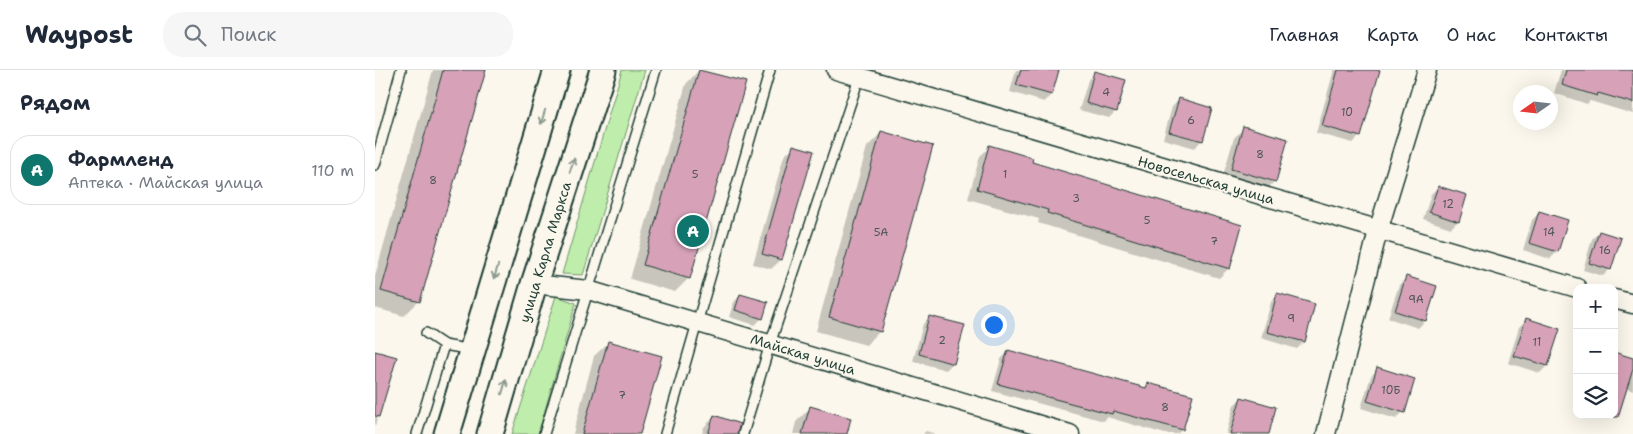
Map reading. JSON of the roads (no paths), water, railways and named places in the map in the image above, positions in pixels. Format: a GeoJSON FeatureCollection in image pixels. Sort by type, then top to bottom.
{"type":"FeatureCollection","features":[{"type":"Feature","properties":{"kind":"main road"},"geometry":{"type":"LineString","coordinates":[[447,434],[557,70]]}},
{"type":"Feature","properties":{"kind":"main road","name":"улица Карла Маркса"},"geometry":{"type":"LineString","coordinates":[[491,434],[534,284],[603,70]]}},
{"type":"Feature","properties":{"kind":"street","name":"Новосельская улица"},"geometry":{"type":"LineString","coordinates":[[836,70],[861,74],[1378,231],[1573,287]]}},
{"type":"Feature","properties":{"kind":"street"},"geometry":{"type":"LineString","coordinates":[[1326,434],[1378,231],[1427,70]]}},
{"type":"Feature","properties":{"kind":"street","name":"Майская улица"},"geometry":{"type":"LineString","coordinates":[[534,284],[588,290],[1070,434]]}},
{"type":"Feature","properties":{"kind":"street"},"geometry":{"type":"LineString","coordinates":[[1618,300],[1633,304]]}},
{"type":"Feature","properties":{"kind":"lane"},"geometry":{"type":"LineString","coordinates":[[375,165],[401,70]]}},
{"type":"Feature","properties":{"kind":"lane"},"geometry":{"type":"LineString","coordinates":[[544,434],[656,70]]}},
{"type":"Feature","properties":{"kind":"lane"},"geometry":{"type":"LineString","coordinates":[[665,434],[770,70]]}},
{"type":"Feature","properties":{"kind":"lane"},"geometry":{"type":"LineString","coordinates":[[743,434],[861,74]]}},
{"type":"Feature","properties":{"kind":"lane"},"geometry":{"type":"LineString","coordinates":[[426,333],[444,345],[472,350]]}},
{"type":"Feature","properties":{"kind":"lane"},"geometry":{"type":"LineString","coordinates":[[417,434],[444,345]]}},
{"type":"Feature","properties":{"kind":"place","name":"Фармленд"},"geometry":{"type":"Point","coordinates":[693,231]}}]}
